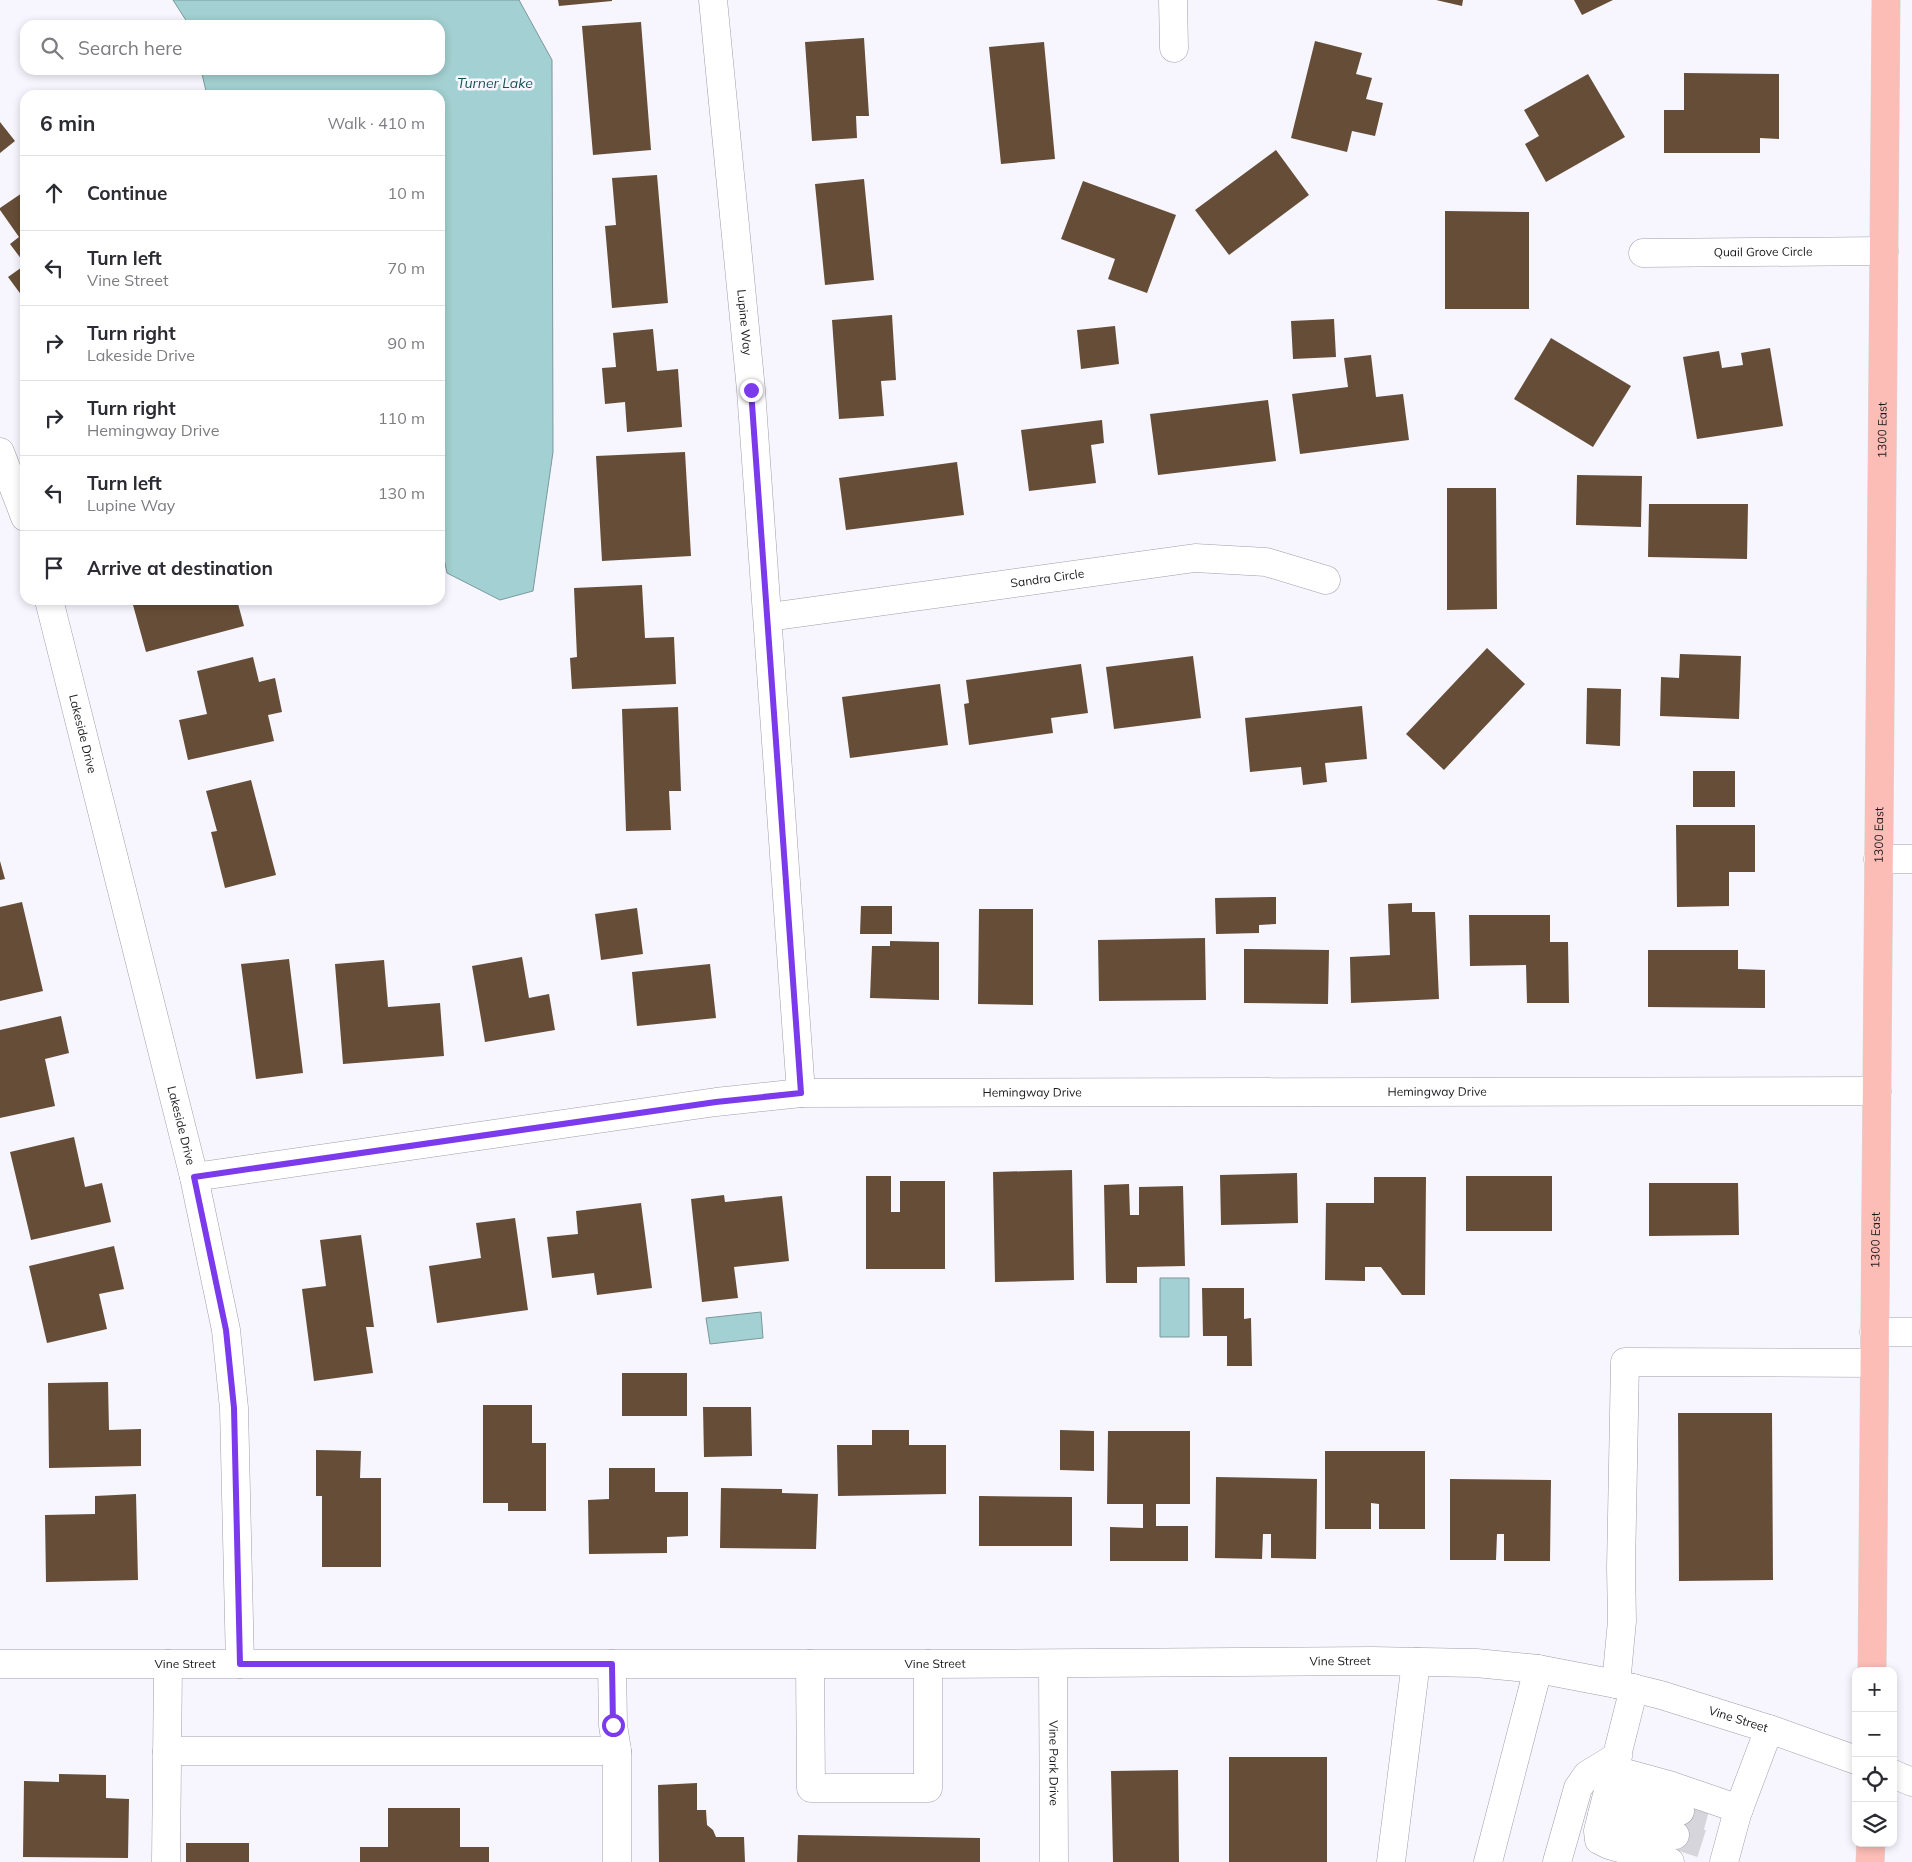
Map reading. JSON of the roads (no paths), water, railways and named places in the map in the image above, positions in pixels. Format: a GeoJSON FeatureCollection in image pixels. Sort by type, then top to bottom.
{"type":"FeatureCollection","features":[{"type":"Feature","properties":{"kind":"main road","name":"1300 East"},"geometry":{"type":"LineString","coordinates":[[1872,1667],[1886,0]]}},
{"type":"Feature","properties":{"kind":"main road"},"geometry":{"type":"LineString","coordinates":[[1870,1862],[1871,1847]]}},
{"type":"Feature","properties":{"kind":"street","name":"Lupine Way"},"geometry":{"type":"LineString","coordinates":[[713,0],[750,381],[801,1093]]}},
{"type":"Feature","properties":{"kind":"street"},"geometry":{"type":"LineString","coordinates":[[1174,0],[1174,48]]}},
{"type":"Feature","properties":{"kind":"street","name":"Quail Grove Circle"},"geometry":{"type":"LineString","coordinates":[[1642,253],[1884,251]]}},
{"type":"Feature","properties":{"kind":"street"},"geometry":{"type":"LineString","coordinates":[[0,452],[20,504]]}},
{"type":"Feature","properties":{"kind":"street","name":"Sandra Circle"},"geometry":{"type":"LineString","coordinates":[[768,617],[1195,558],[1266,562],[1326,580]]}},
{"type":"Feature","properties":{"kind":"street","name":"Lakeside Drive"},"geometry":{"type":"LineString","coordinates":[[50,605],[194,1177],[227,1340],[234,1408],[240,1664]]}},
{"type":"Feature","properties":{"kind":"street"},"geometry":{"type":"LineString","coordinates":[[1878,859],[1912,859]]}},
{"type":"Feature","properties":{"kind":"street","name":"Hemingway Drive"},"geometry":{"type":"LineString","coordinates":[[194,1177],[706,1104],[801,1093],[1877,1091]]}},
{"type":"Feature","properties":{"kind":"street"},"geometry":{"type":"LineString","coordinates":[[1874,1332],[1912,1332]]}},
{"type":"Feature","properties":{"kind":"street"},"geometry":{"type":"LineString","coordinates":[[1670,1862],[1609,1845],[1599,1840],[1598,1831],[1611,1783],[1625,1686],[1621,1568],[1625,1362],[1874,1363]]}},
{"type":"Feature","properties":{"kind":"street","name":"Vine Street"},"geometry":{"type":"LineString","coordinates":[[0,1664],[1053,1664],[1372,1661],[1476,1663],[1538,1669],[1661,1695],[1769,1729],[1852,1759]]}},
{"type":"Feature","properties":{"kind":"street"},"geometry":{"type":"LineString","coordinates":[[1391,1862],[1416,1662]]}},
{"type":"Feature","properties":{"kind":"street"},"geometry":{"type":"LineString","coordinates":[[166,1862],[169,1725],[168,1664]]}},
{"type":"Feature","properties":{"kind":"street"},"geometry":{"type":"LineString","coordinates":[[612,1664],[613,1725],[616,1751],[617,1862]]}},
{"type":"Feature","properties":{"kind":"street"},"geometry":{"type":"LineString","coordinates":[[810,1664],[811,1788],[928,1788],[928,1664]]}},
{"type":"Feature","properties":{"kind":"street","name":"Vine Park Drive"},"geometry":{"type":"LineString","coordinates":[[1053,1664],[1054,1862]]}},
{"type":"Feature","properties":{"kind":"street"},"geometry":{"type":"LineString","coordinates":[[1488,1862],[1538,1669]]}},
{"type":"Feature","properties":{"kind":"street"},"geometry":{"type":"LineString","coordinates":[[1611,1783],[1669,1785],[1724,1835],[1769,1729]]}},
{"type":"Feature","properties":{"kind":"street"},"geometry":{"type":"LineString","coordinates":[[167,1751],[616,1751]]}},
{"type":"Feature","properties":{"kind":"street"},"geometry":{"type":"LineString","coordinates":[[1557,1862],[1578,1788],[1587,1775],[1611,1783],[1677,1823]]}},
{"type":"Feature","properties":{"kind":"street"},"geometry":{"type":"LineString","coordinates":[[1897,1776],[1912,1782]]}},
{"type":"Feature","properties":{"kind":"water","name":"Turner Lake"},"geometry":{"type":"Polygon","coordinates":[[[173,0],[519,0],[552,60],[553,452],[533,591],[500,600],[447,573],[445,564],[445,90],[206,90],[202,75],[445,75],[445,20],[186,20],[173,0]]]}},
{"type":"Feature","properties":{"kind":"water"},"geometry":{"type":"Polygon","coordinates":[[[1160,1278],[1189,1278],[1189,1337],[1160,1337],[1160,1278]]]}},
{"type":"Feature","properties":{"kind":"water"},"geometry":{"type":"Polygon","coordinates":[[[761,1312],[763,1338],[710,1344],[706,1318],[761,1312]]]}},
{"type":"Feature","properties":{"kind":"tunnel"},"geometry":{"type":"LineString","coordinates":[[1680,1811],[1713,1820]]}},
{"type":"Feature","properties":{"kind":"tunnel"},"geometry":{"type":"LineString","coordinates":[[1675,1835],[1706,1845]]}}]}
